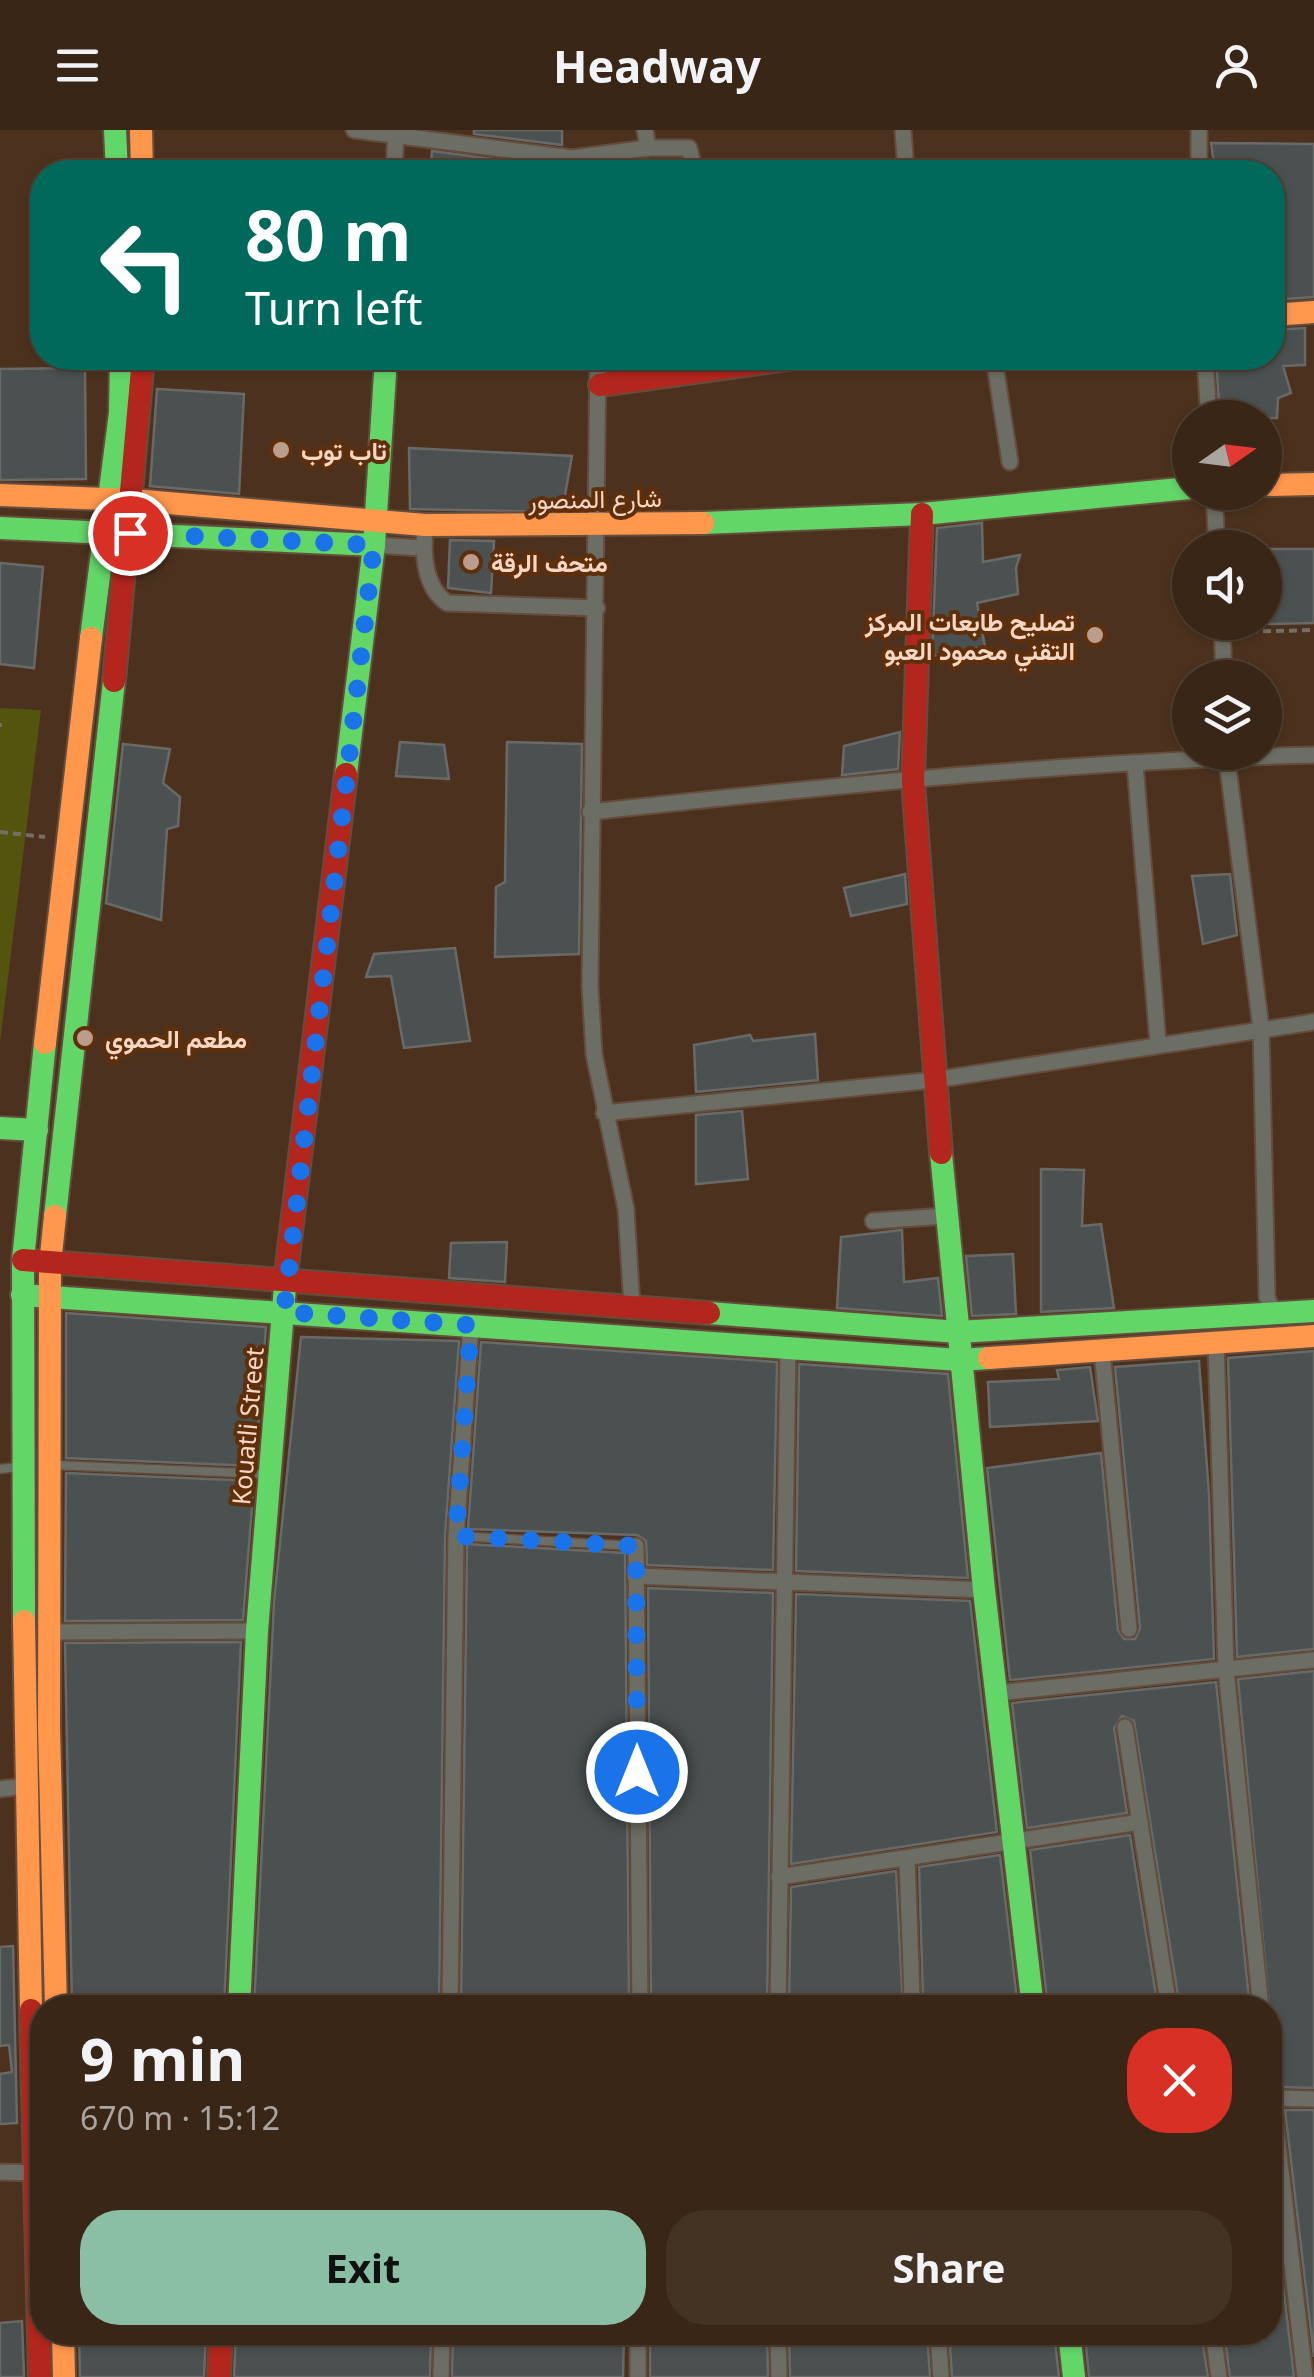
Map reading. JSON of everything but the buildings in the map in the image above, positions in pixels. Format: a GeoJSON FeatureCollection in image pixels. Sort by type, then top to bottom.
{"type":"FeatureCollection","features":[{"type":"Feature","properties":{"kind":"main road"},"geometry":{"type":"LineString","coordinates":[[116,130],[117,160]]}},
{"type":"Feature","properties":{"kind":"main road"},"geometry":{"type":"LineString","coordinates":[[141,130],[142,160]]}},
{"type":"Feature","properties":{"kind":"main road"},"geometry":{"type":"LineString","coordinates":[[1285,313],[1314,312]]}},
{"type":"Feature","properties":{"kind":"main road"},"geometry":{"type":"LineString","coordinates":[[33,1995],[11,1468],[23,1260],[65,839],[120,413],[121,370]]}},
{"type":"Feature","properties":{"kind":"main road"},"geometry":{"type":"LineString","coordinates":[[56,1995],[49,1632],[50,1264],[130,533],[143,370]]}},
{"type":"Feature","properties":{"kind":"main road","name":"Kouatli Street"},"geometry":{"type":"LineString","coordinates":[[239,1995],[258,1631],[286,1282],[374,545],[386,370]]}},
{"type":"Feature","properties":{"kind":"main road"},"geometry":{"type":"LineString","coordinates":[[600,385],[709,370]]}},
{"type":"Feature","properties":{"kind":"main road"},"geometry":{"type":"LineString","coordinates":[[1282,485],[1314,484]]}},
{"type":"Feature","properties":{"kind":"main road","name":"شارع المنصور"},"geometry":{"type":"LineString","coordinates":[[0,495],[133,500],[376,521],[424,536],[922,514],[1172,490]]}},
{"type":"Feature","properties":{"kind":"main road"},"geometry":{"type":"LineString","coordinates":[[922,514],[913,781],[934,1080],[984,1590],[1032,1995]]}},
{"type":"Feature","properties":{"kind":"main road","name":"شارع المنصور"},"geometry":{"type":"LineString","coordinates":[[0,528],[374,545]]}},
{"type":"Feature","properties":{"kind":"main road"},"geometry":{"type":"LineString","coordinates":[[0,1128],[37,1130]]}},
{"type":"Feature","properties":{"kind":"main road"},"geometry":{"type":"LineString","coordinates":[[23,1260],[958,1332],[1314,1312]]}},
{"type":"Feature","properties":{"kind":"main road"},"geometry":{"type":"LineString","coordinates":[[22,1295],[960,1360],[1314,1336]]}},
{"type":"Feature","properties":{"kind":"main road"},"geometry":{"type":"LineString","coordinates":[[40,2345],[40,2377]]}},
{"type":"Feature","properties":{"kind":"main road"},"geometry":{"type":"LineString","coordinates":[[64,2345],[64,2377]]}},
{"type":"Feature","properties":{"kind":"main road"},"geometry":{"type":"LineString","coordinates":[[219,2377],[221,2345]]}},
{"type":"Feature","properties":{"kind":"main road"},"geometry":{"type":"LineString","coordinates":[[1070,2345],[1074,2377]]}},
{"type":"Feature","properties":{"kind":"street"},"geometry":{"type":"LineString","coordinates":[[354,130],[465,137],[568,160]]}},
{"type":"Feature","properties":{"kind":"street"},"geometry":{"type":"LineString","coordinates":[[645,130],[648,148]]}},
{"type":"Feature","properties":{"kind":"street"},"geometry":{"type":"LineString","coordinates":[[903,130],[905,160]]}},
{"type":"Feature","properties":{"kind":"street"},"geometry":{"type":"LineString","coordinates":[[1199,130],[1200,160]]}},
{"type":"Feature","properties":{"kind":"street"},"geometry":{"type":"LineString","coordinates":[[395,160],[396,133]]}},
{"type":"Feature","properties":{"kind":"street"},"geometry":{"type":"LineString","coordinates":[[602,160],[648,148],[690,148],[692,160]]}},
{"type":"Feature","properties":{"kind":"street"},"geometry":{"type":"LineString","coordinates":[[599,370],[599,527],[590,812],[591,1003],[604,1113],[626,1209],[632,1306]]}},
{"type":"Feature","properties":{"kind":"street"},"geometry":{"type":"LineString","coordinates":[[996,370],[1010,462]]}},
{"type":"Feature","properties":{"kind":"street"},"geometry":{"type":"LineString","coordinates":[[1206,370],[1208,400]]}},
{"type":"Feature","properties":{"kind":"street"},"geometry":{"type":"LineString","coordinates":[[424,536],[431,585],[440,598],[454,606],[597,608]]}},
{"type":"Feature","properties":{"kind":"street","name":"شارع المنصور"},"geometry":{"type":"LineString","coordinates":[[374,545],[424,536]]}},
{"type":"Feature","properties":{"kind":"street"},"geometry":{"type":"LineString","coordinates":[[1282,756],[1314,756]]}},
{"type":"Feature","properties":{"kind":"street"},"geometry":{"type":"LineString","coordinates":[[590,812],[1172,760]]}},
{"type":"Feature","properties":{"kind":"street"},"geometry":{"type":"LineString","coordinates":[[1135,764],[1158,1042]]}},
{"type":"Feature","properties":{"kind":"street"},"geometry":{"type":"LineString","coordinates":[[1228,770],[1261,1028],[1267,1297],[1274,1315]]}},
{"type":"Feature","properties":{"kind":"street"},"geometry":{"type":"LineString","coordinates":[[604,1113],[934,1080],[1158,1042],[1314,1022]]}},
{"type":"Feature","properties":{"kind":"street"},"geometry":{"type":"LineString","coordinates":[[873,1221],[945,1216]]}},
{"type":"Feature","properties":{"kind":"street"},"geometry":{"type":"LineString","coordinates":[[450,1995],[456,1536],[471,1325]]}},
{"type":"Feature","properties":{"kind":"street"},"geometry":{"type":"LineString","coordinates":[[1216,1343],[1226,1670],[1260,1995]]}},
{"type":"Feature","properties":{"kind":"street"},"geometry":{"type":"LineString","coordinates":[[778,1995],[781,1580],[788,1347]]}},
{"type":"Feature","properties":{"kind":"street"},"geometry":{"type":"LineString","coordinates":[[1102,1351],[1128,1630]]}},
{"type":"Feature","properties":{"kind":"street"},"geometry":{"type":"LineString","coordinates":[[636,1546],[640,1995]]}},
{"type":"Feature","properties":{"kind":"street"},"geometry":{"type":"LineString","coordinates":[[635,1576],[984,1590]]}},
{"type":"Feature","properties":{"kind":"street"},"geometry":{"type":"LineString","coordinates":[[49,1632],[258,1631]]}},
{"type":"Feature","properties":{"kind":"street"},"geometry":{"type":"LineString","coordinates":[[996,1694],[1314,1660]]}},
{"type":"Feature","properties":{"kind":"street"},"geometry":{"type":"LineString","coordinates":[[1126,1726],[1167,1995]]}},
{"type":"Feature","properties":{"kind":"street"},"geometry":{"type":"LineString","coordinates":[[0,1788],[26,1786]]}},
{"type":"Feature","properties":{"kind":"street"},"geometry":{"type":"LineString","coordinates":[[779,1877],[1140,1822]]}},
{"type":"Feature","properties":{"kind":"street"},"geometry":{"type":"LineString","coordinates":[[907,1859],[912,1995]]}},
{"type":"Feature","properties":{"kind":"street"},"geometry":{"type":"LineString","coordinates":[[1282,2098],[1314,2099]]}},
{"type":"Feature","properties":{"kind":"street"},"geometry":{"type":"LineString","coordinates":[[0,2172],[30,2173]]}},
{"type":"Feature","properties":{"kind":"street"},"geometry":{"type":"LineString","coordinates":[[1282,2183],[1305,2377]]}},
{"type":"Feature","properties":{"kind":"street"},"geometry":{"type":"LineString","coordinates":[[442,2345],[442,2377]]}},
{"type":"Feature","properties":{"kind":"street"},"geometry":{"type":"LineString","coordinates":[[638,2345],[638,2377]]}},
{"type":"Feature","properties":{"kind":"street"},"geometry":{"type":"LineString","coordinates":[[778,2345],[778,2377]]}},
{"type":"Feature","properties":{"kind":"street"},"geometry":{"type":"LineString","coordinates":[[939,2345],[940,2377]]}},
{"type":"Feature","properties":{"kind":"street"},"geometry":{"type":"LineString","coordinates":[[1215,2345],[1219,2377]]}},
{"type":"Feature","properties":{"kind":"lane"},"geometry":{"type":"LineString","coordinates":[[49,1465],[270,1474]]}},
{"type":"Feature","properties":{"kind":"lane"},"geometry":{"type":"LineString","coordinates":[[456,1536],[636,1546]]}},
{"type":"Feature","properties":{"kind":"path"},"geometry":{"type":"LineString","coordinates":[[1282,629],[1314,630]]}},
{"type":"Feature","properties":{"kind":"path"},"geometry":{"type":"LineString","coordinates":[[0,832],[65,839]]}},
{"type":"Feature","properties":{"kind":"shaded area"},"geometry":{"type":"Polygon","coordinates":[[[0,708],[41,710],[0,1042],[0,708]]]}},
{"type":"Feature","properties":{"kind":"traffic: fast"},"geometry":{"type":"LineString","coordinates":[[115,130],[116,160]]}},
{"type":"Feature","properties":{"kind":"traffic: fast"},"geometry":{"type":"LineString","coordinates":[[91,638],[120,413],[121,370]]}},
{"type":"Feature","properties":{"kind":"traffic: fast"},"geometry":{"type":"LineString","coordinates":[[346,774],[374,545],[385,374]]}},
{"type":"Feature","properties":{"kind":"traffic: fast"},"geometry":{"type":"LineString","coordinates":[[703,523],[922,514],[1172,490]]}},
{"type":"Feature","properties":{"kind":"traffic: fast"},"geometry":{"type":"LineString","coordinates":[[0,528],[374,545]]}},
{"type":"Feature","properties":{"kind":"traffic: fast"},"geometry":{"type":"LineString","coordinates":[[55,1216],[114,681]]}},
{"type":"Feature","properties":{"kind":"traffic: fast"},"geometry":{"type":"LineString","coordinates":[[24,1621],[23,1260],[45,1043]]}},
{"type":"Feature","properties":{"kind":"traffic: fast"},"geometry":{"type":"LineString","coordinates":[[0,1128],[37,1130]]}},
{"type":"Feature","properties":{"kind":"traffic: fast"},"geometry":{"type":"LineString","coordinates":[[941,1153],[984,1590],[1031,1995]]}},
{"type":"Feature","properties":{"kind":"traffic: fast"},"geometry":{"type":"LineString","coordinates":[[240,1995],[257,1631],[286,1274]]}},
{"type":"Feature","properties":{"kind":"traffic: fast"},"geometry":{"type":"LineString","coordinates":[[22,1295],[960,1360],[989,1358]]}},
{"type":"Feature","properties":{"kind":"traffic: fast"},"geometry":{"type":"LineString","coordinates":[[709,1313],[958,1332],[1314,1311]]}},
{"type":"Feature","properties":{"kind":"traffic: fast"},"geometry":{"type":"LineString","coordinates":[[1070,2345],[1074,2377]]}},
{"type":"Feature","properties":{"kind":"traffic: slow"},"geometry":{"type":"LineString","coordinates":[[141,130],[142,160]]}},
{"type":"Feature","properties":{"kind":"traffic: slow"},"geometry":{"type":"LineString","coordinates":[[1285,314],[1314,312]]}},
{"type":"Feature","properties":{"kind":"traffic: slow"},"geometry":{"type":"LineString","coordinates":[[1282,485],[1314,484]]}},
{"type":"Feature","properties":{"kind":"traffic: slow"},"geometry":{"type":"LineString","coordinates":[[0,495],[133,500],[425,525],[703,523]]}},
{"type":"Feature","properties":{"kind":"traffic: slow"},"geometry":{"type":"LineString","coordinates":[[45,1043],[91,638]]}},
{"type":"Feature","properties":{"kind":"traffic: slow"},"geometry":{"type":"LineString","coordinates":[[55,1216],[50,1265],[49,1727],[56,1995]]}},
{"type":"Feature","properties":{"kind":"traffic: slow"},"geometry":{"type":"LineString","coordinates":[[989,1358],[1314,1336]]}},
{"type":"Feature","properties":{"kind":"traffic: slow"},"geometry":{"type":"LineString","coordinates":[[24,1621],[31,1995]]}},
{"type":"Feature","properties":{"kind":"traffic: slow"},"geometry":{"type":"LineString","coordinates":[[63,2345],[64,2377]]}},
{"type":"Feature","properties":{"kind":"traffic: jam"},"geometry":{"type":"LineString","coordinates":[[114,681],[142,370]]}},
{"type":"Feature","properties":{"kind":"traffic: jam"},"geometry":{"type":"LineString","coordinates":[[600,385],[709,370]]}},
{"type":"Feature","properties":{"kind":"traffic: jam"},"geometry":{"type":"LineString","coordinates":[[922,514],[913,781],[941,1153]]}},
{"type":"Feature","properties":{"kind":"traffic: jam"},"geometry":{"type":"LineString","coordinates":[[286,1274],[346,774]]}},
{"type":"Feature","properties":{"kind":"traffic: jam"},"geometry":{"type":"LineString","coordinates":[[23,1260],[709,1313]]}},
{"type":"Feature","properties":{"kind":"traffic: jam"},"geometry":{"type":"LineString","coordinates":[[39,2345],[40,2377]]}},
{"type":"Feature","properties":{"kind":"traffic: jam"},"geometry":{"type":"LineString","coordinates":[[219,2377],[220,2345]]}},
{"type":"Feature","properties":{"kind":"place","name":"تاب توب"},"geometry":{"type":"Point","coordinates":[281,450]}},
{"type":"Feature","properties":{"kind":"place","name":"متحف الرقة"},"geometry":{"type":"Point","coordinates":[471,562]}},
{"type":"Feature","properties":{"kind":"place","name":"تصليح طابعات المركز التقني محمود العبو"},"geometry":{"type":"Point","coordinates":[1095,635]}},
{"type":"Feature","properties":{"kind":"place","name":"مطعم الحموي"},"geometry":{"type":"Point","coordinates":[85,1038]}},
{"type":"Feature","properties":{"kind":"route"},"geometry":{"type":"LineString","coordinates":[[130,533],[374,545],[284,1312],[471,1325],[456,1536],[636,1546],[637,1772]]}}]}
